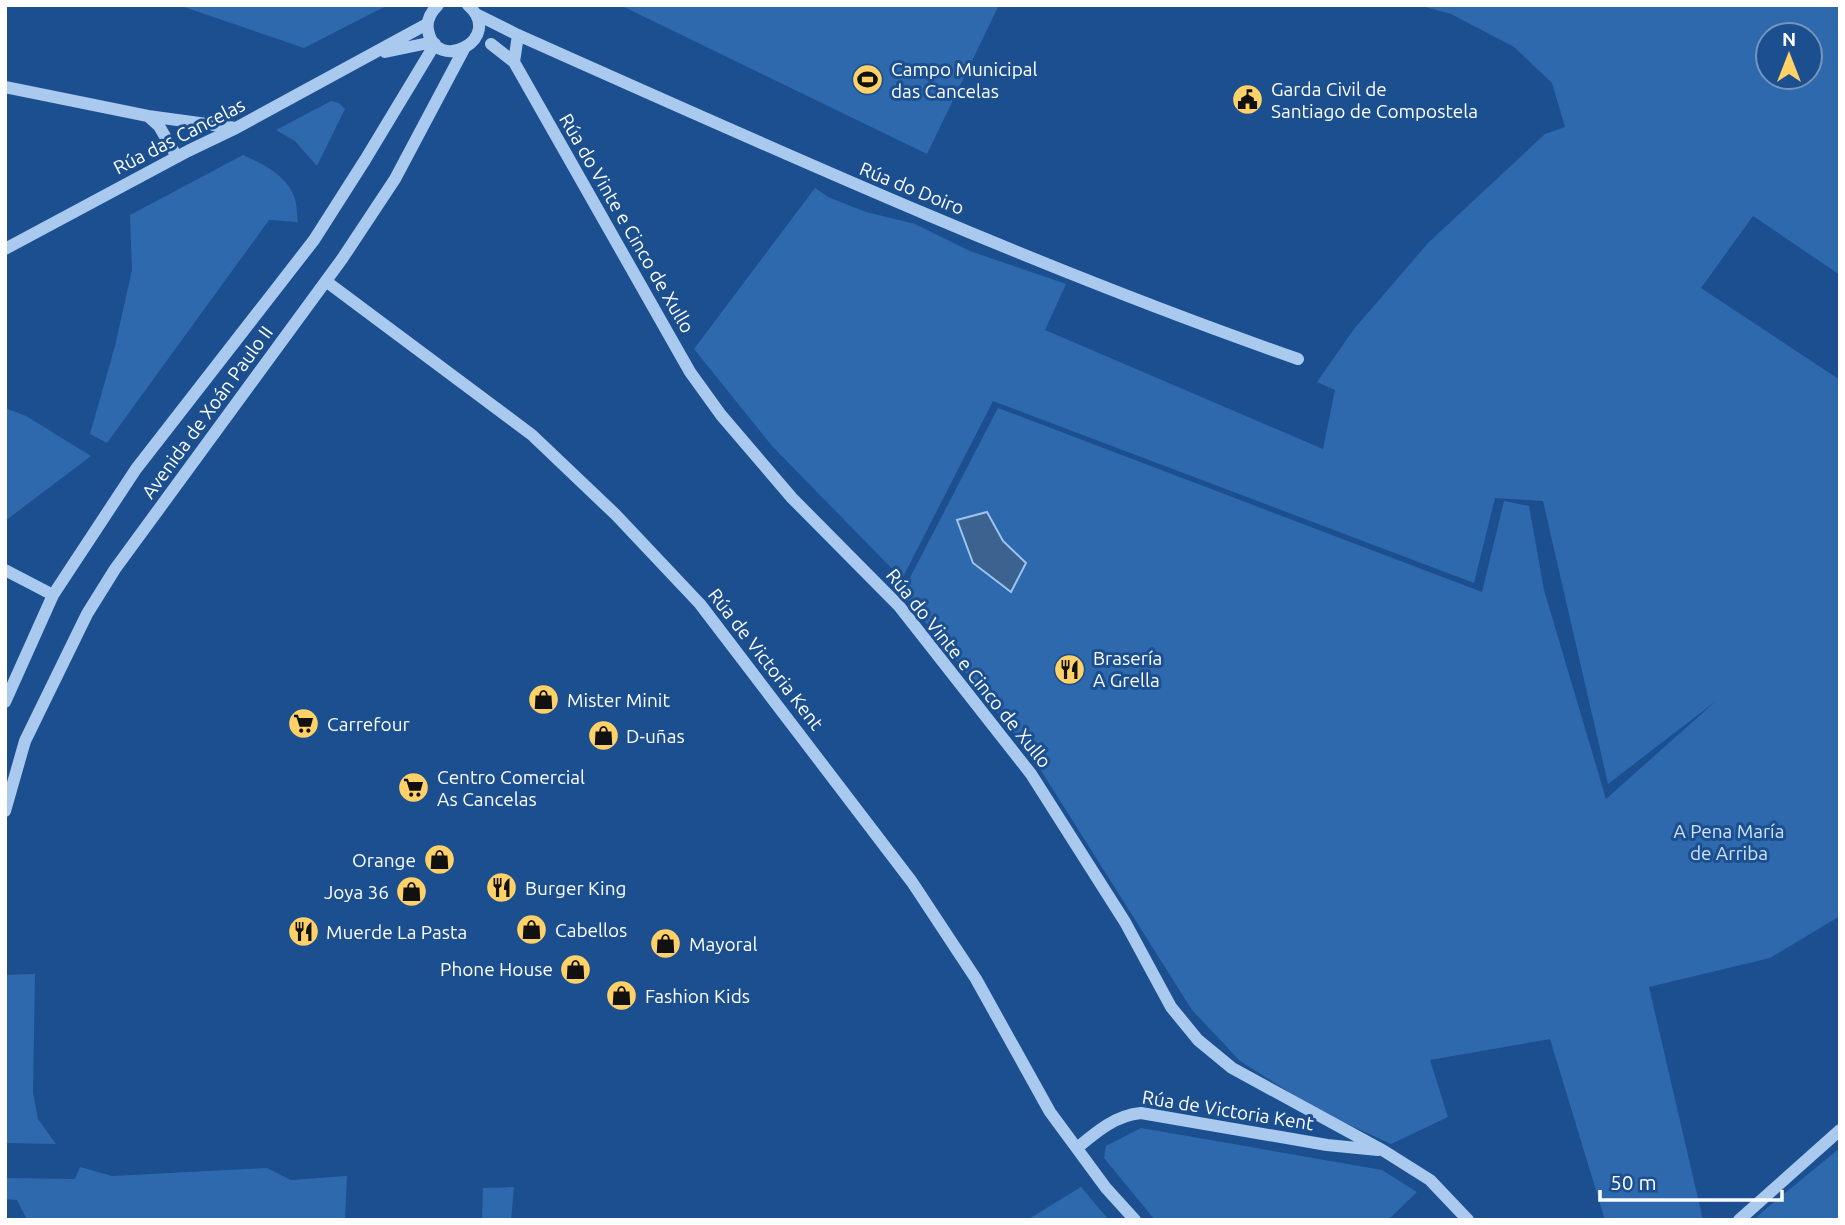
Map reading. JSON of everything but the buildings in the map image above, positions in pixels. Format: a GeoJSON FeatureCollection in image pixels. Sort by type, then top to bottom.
{"type":"FeatureCollection","features":[{"type":"Feature","properties":{"kind":"street"},"geometry":{"type":"LineString","coordinates":[[438,5],[429,16],[427,24],[434,43],[449,51],[497,44],[518,35]]}},
{"type":"Feature","properties":{"kind":"street","name":"Rúa do Doiro"},"geometry":{"type":"LineString","coordinates":[[471,8],[518,35],[850,183],[1181,318],[1298,359]]}},
{"type":"Feature","properties":{"kind":"street","name":"Avenida de Xoán Paulo II"},"geometry":{"type":"LineString","coordinates":[[5,811],[25,741],[87,614],[115,569],[327,282],[395,179],[479,30],[471,8]]}},
{"type":"Feature","properties":{"kind":"street","name":"Rúa das Cancelas"},"geometry":{"type":"LineString","coordinates":[[5,249],[370,57],[427,24]]}},
{"type":"Feature","properties":{"kind":"street"},"geometry":{"type":"LineString","coordinates":[[514,62],[518,35]]}},
{"type":"Feature","properties":{"kind":"street","name":"Rúa das Cancelas"},"geometry":{"type":"LineString","coordinates":[[370,57],[434,43]]}},
{"type":"Feature","properties":{"kind":"street","name":"Avenida de Xoán Paulo II"},"geometry":{"type":"LineString","coordinates":[[5,702],[53,595],[136,468],[314,240],[434,43]]}},
{"type":"Feature","properties":{"kind":"street","name":"Rúa do Vinte e Cinco de Xullo"},"geometry":{"type":"LineString","coordinates":[[491,44],[514,62],[690,372],[721,415],[792,498],[899,606],[1031,774],[1125,922],[1171,1007],[1198,1040],[1231,1068],[1384,1151],[1430,1180],[1468,1220]]}},
{"type":"Feature","properties":{"kind":"street"},"geometry":{"type":"LineString","coordinates":[[5,87],[148,116],[236,128]]}},
{"type":"Feature","properties":{"kind":"street"},"geometry":{"type":"LineString","coordinates":[[148,116],[159,126],[177,157]]}},
{"type":"Feature","properties":{"kind":"street","name":"Rúa de Victoria Kent"},"geometry":{"type":"LineString","coordinates":[[327,282],[532,435],[616,515],[700,604],[931,909],[975,979],[1051,1112],[1106,1188],[1135,1220]]}},
{"type":"Feature","properties":{"kind":"street"},"geometry":{"type":"LineString","coordinates":[[5,570],[53,595]]}},
{"type":"Feature","properties":{"kind":"street","name":"Rúa de Victoria Kent"},"geometry":{"type":"LineString","coordinates":[[1077,1148],[1100,1129],[1127,1114],[1142,1113],[1327,1145],[1384,1151]]}},
{"type":"Feature","properties":{"kind":"street"},"geometry":{"type":"LineString","coordinates":[[1739,1220],[1840,1130]]}},
{"type":"Feature","properties":{"kind":"green space"},"geometry":{"type":"Polygon","coordinates":[[[178,5],[388,5],[304,48],[178,5]]]}},
{"type":"Feature","properties":{"kind":"green space","name":"Campo Municipal das Cancelas"},"geometry":{"type":"Polygon","coordinates":[[[620,5],[999,5],[927,154],[620,5]]]}},
{"type":"Feature","properties":{"kind":"green space","name":"A Pena María de Arriba"},"geometry":{"type":"Polygon","coordinates":[[[1418,5],[1840,5],[1840,275],[1753,216],[1701,288],[1840,380],[1840,916],[1770,958],[1649,987],[1703,1220],[1605,1220],[1550,1039],[1430,1060],[1448,1117],[1391,1144],[1319,1111],[1240,1061],[1192,1010],[1030,753],[902,593],[998,408],[1482,592],[1504,501],[1529,506],[1544,590],[1606,799],[1716,701],[1608,784],[1543,501],[1495,498],[1474,583],[993,401],[902,579],[772,446],[694,349],[815,188],[828,197],[866,212],[915,224],[970,251],[1066,284],[1045,330],[1323,449],[1335,390],[1317,382],[1354,329],[1429,242],[1545,134],[1565,127],[1552,83],[1514,47],[1451,14],[1418,5]]]}},
{"type":"Feature","properties":{"kind":"green space"},"geometry":{"type":"Polygon","coordinates":[[[331,101],[339,103],[345,109],[317,166],[295,141],[276,130],[331,101]]]}},
{"type":"Feature","properties":{"kind":"green space"},"geometry":{"type":"Polygon","coordinates":[[[243,155],[266,167],[287,184],[295,199],[298,222],[269,220],[107,443],[90,434],[115,346],[132,270],[130,215],[243,155]]]}},
{"type":"Feature","properties":{"kind":"green space"},"geometry":{"type":"Polygon","coordinates":[[[5,408],[26,416],[91,456],[5,521],[5,408]]]}},
{"type":"Feature","properties":{"kind":"green space"},"geometry":{"type":"Polygon","coordinates":[[[35,974],[33,1093],[38,1119],[56,1144],[5,1143],[5,975],[35,974]]]}},
{"type":"Feature","properties":{"kind":"green space"},"geometry":{"type":"Polygon","coordinates":[[[1141,1128],[1382,1170],[1417,1192],[1388,1220],[1155,1220],[1104,1158],[1106,1146],[1141,1128]]]}},
{"type":"Feature","properties":{"kind":"green space"},"geometry":{"type":"Polygon","coordinates":[[[1840,1148],[1840,1220],[1754,1220],[1762,1212],[1840,1148]]]}},
{"type":"Feature","properties":{"kind":"green space"},"geometry":{"type":"Polygon","coordinates":[[[80,1167],[112,1176],[267,1168],[291,1180],[347,1176],[345,1220],[27,1220],[17,1200],[5,1199],[5,1178],[75,1179],[80,1167]]]}},
{"type":"Feature","properties":{"kind":"green space"},"geometry":{"type":"Polygon","coordinates":[[[514,1187],[511,1220],[482,1220],[483,1188],[514,1187]]]}},
{"type":"Feature","properties":{"kind":"green space"},"geometry":{"type":"Polygon","coordinates":[[[1081,1187],[1109,1220],[1027,1220],[1081,1187]]]}},
{"type":"Feature","properties":{"kind":"shaded area"},"geometry":{"type":"Polygon","coordinates":[[[987,512],[1003,541],[1026,563],[1011,592],[973,563],[957,520],[987,512]]]}},
{"type":"Feature","properties":{"kind":"place","name":"Campo Municipal das Cancelas"},"geometry":{"type":"Point","coordinates":[868,80]}},
{"type":"Feature","properties":{"kind":"place","name":"Garda Civil de Santiago de Compostela"},"geometry":{"type":"Point","coordinates":[1248,100]}},
{"type":"Feature","properties":{"kind":"place","name":"Brasería A Grella"},"geometry":{"type":"Point","coordinates":[1070,669]}},
{"type":"Feature","properties":{"kind":"place","name":"Mister Minit"},"geometry":{"type":"Point","coordinates":[544,700]}},
{"type":"Feature","properties":{"kind":"place","name":"Carrefour"},"geometry":{"type":"Point","coordinates":[304,724]}},
{"type":"Feature","properties":{"kind":"place","name":"D-uñas"},"geometry":{"type":"Point","coordinates":[603,736]}},
{"type":"Feature","properties":{"kind":"place","name":"Centro Comercial As Cancelas"},"geometry":{"type":"Point","coordinates":[414,788]}},
{"type":"Feature","properties":{"kind":"place","name":"Orange"},"geometry":{"type":"Point","coordinates":[439,860]}},
{"type":"Feature","properties":{"kind":"place","name":"Burger King"},"geometry":{"type":"Point","coordinates":[502,888]}},
{"type":"Feature","properties":{"kind":"place","name":"Joya 36"},"geometry":{"type":"Point","coordinates":[412,892]}},
{"type":"Feature","properties":{"kind":"place","name":"Cabellos"},"geometry":{"type":"Point","coordinates":[532,930]}},
{"type":"Feature","properties":{"kind":"place","name":"Muerde La Pasta"},"geometry":{"type":"Point","coordinates":[303,932]}},
{"type":"Feature","properties":{"kind":"place","name":"Mayoral"},"geometry":{"type":"Point","coordinates":[666,944]}},
{"type":"Feature","properties":{"kind":"place","name":"Phone House"},"geometry":{"type":"Point","coordinates":[576,969]}},
{"type":"Feature","properties":{"kind":"place","name":"Fashion Kids"},"geometry":{"type":"Point","coordinates":[622,996]}}]}
